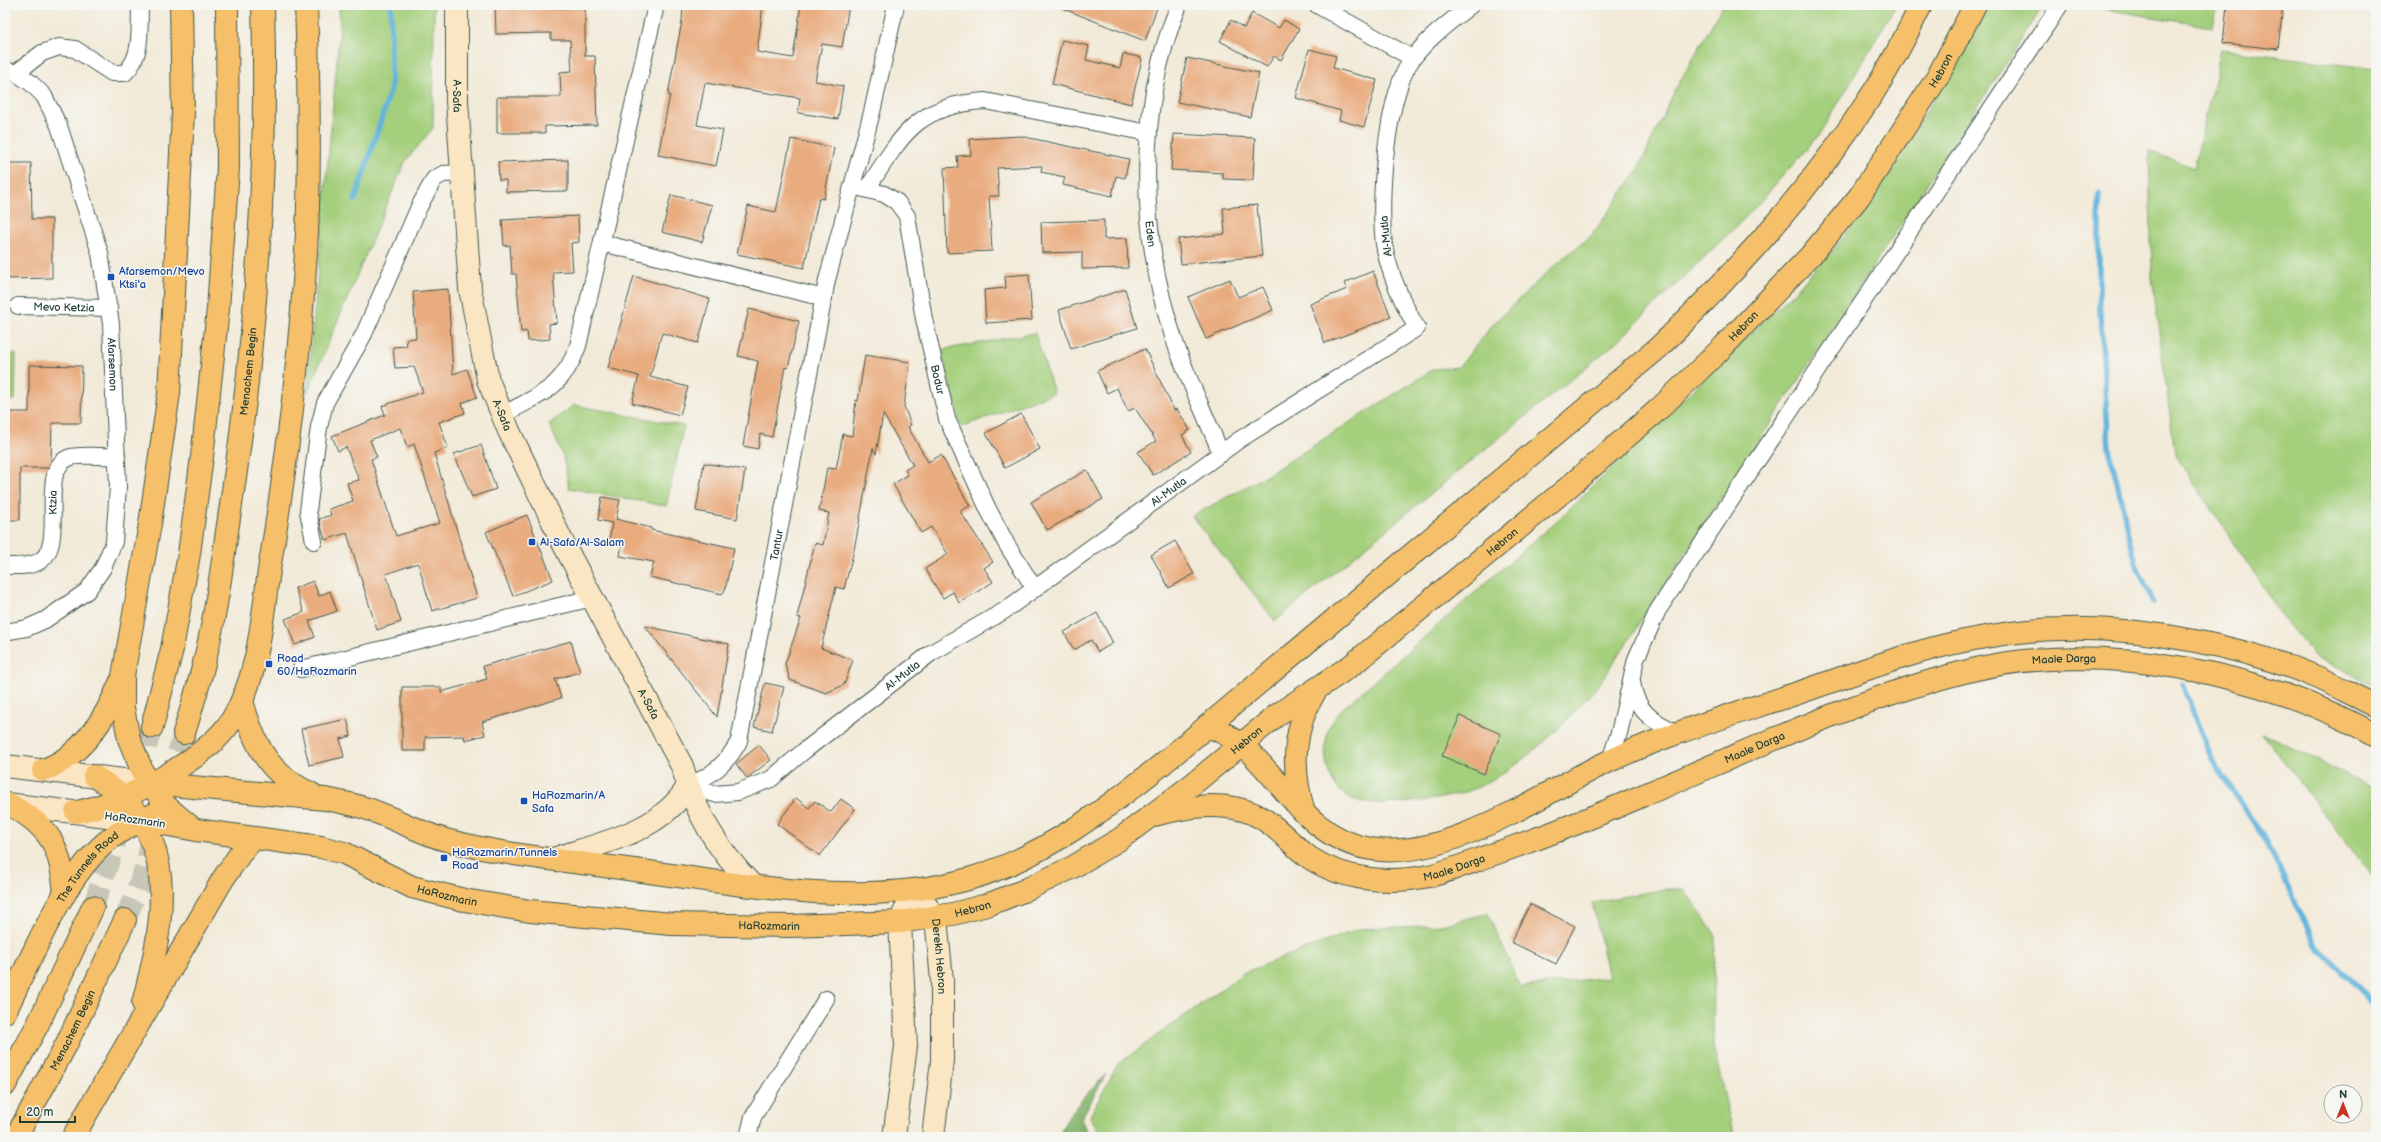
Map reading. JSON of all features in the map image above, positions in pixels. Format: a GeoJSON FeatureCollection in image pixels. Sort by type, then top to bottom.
{"type":"FeatureCollection","features":[{"type":"Feature","properties":{"kind":"main road"},"geometry":{"type":"LineString","coordinates":[[181,5],[183,113],[169,393],[150,524],[123,676],[123,708],[128,734],[135,755],[149,783],[167,807],[179,819],[196,830]]}},
{"type":"Feature","properties":{"kind":"main road"},"geometry":{"type":"LineString","coordinates":[[152,727],[172,649],[189,554],[212,364],[228,168],[227,5]]}},
{"type":"Feature","properties":{"kind":"main road","name":"Menachem Begin"},"geometry":{"type":"LineString","coordinates":[[184,733],[206,654],[242,436],[256,289],[263,170],[265,63],[263,5]]}},
{"type":"Feature","properties":{"kind":"main road"},"geometry":{"type":"LineString","coordinates":[[76,812],[97,807],[121,798],[193,759],[217,740],[234,717],[251,677],[279,510],[295,380],[306,250],[308,82],[306,5]]}},
{"type":"Feature","properties":{"kind":"main road"},"geometry":{"type":"LineString","coordinates":[[242,701],[251,732],[259,750],[284,778],[303,790],[324,799],[350,803],[377,812],[422,833],[446,840],[553,859],[752,885],[865,893],[914,890],[972,878],[998,869],[1053,842],[1129,791],[1621,381],[1698,309],[1774,227],[1843,138],[1875,90],[1921,5]]}},
{"type":"Feature","properties":{"kind":"main road","name":"Hebron"},"geometry":{"type":"LineString","coordinates":[[900,922],[936,918],[987,905],[1023,891],[1073,866],[1120,839],[1277,715],[1352,665],[1565,490],[1660,408],[1724,347],[1811,255],[1859,197],[1937,78],[1975,5]]}},
{"type":"Feature","properties":{"kind":"main road"},"geometry":{"type":"LineString","coordinates":[[1207,726],[1224,732],[1241,743],[1304,812],[1327,832],[1344,842],[1371,849],[1395,850],[1434,845],[1472,832],[1610,760],[1678,733],[1924,651],[1966,640],[2013,633],[2063,628],[2117,631],[2172,638],[2251,654],[2317,678],[2376,706]]}},
{"type":"Feature","properties":{"kind":"main road","name":"Maale Darga"},"geometry":{"type":"LineString","coordinates":[[1151,816],[1202,807],[1233,808],[1266,820],[1311,858],[1334,870],[1360,878],[1396,880],[1430,876],[1588,820],[1860,705],[1974,670],[2023,661],[2083,658],[2206,672],[2257,685],[2310,704],[2376,736]]}},
{"type":"Feature","properties":{"kind":"main road"},"geometry":{"type":"LineString","coordinates":[[43,770],[67,757],[93,730],[114,698],[123,676]]}},
{"type":"Feature","properties":{"kind":"main road"},"geometry":{"type":"LineString","coordinates":[[1304,812],[1295,774],[1296,743],[1303,714],[1318,688]]}},
{"type":"Feature","properties":{"kind":"main road"},"geometry":{"type":"LineString","coordinates":[[94,776],[121,798],[142,820],[155,846],[161,871],[158,932],[136,1027]]}},
{"type":"Feature","properties":{"kind":"main road"},"geometry":{"type":"LineString","coordinates":[[149,783],[216,789]]}},
{"type":"Feature","properties":{"kind":"main road","name":"The Tunnels Road"},"geometry":{"type":"LineString","coordinates":[[5,1012],[65,894],[77,875],[103,845],[142,820],[167,807],[216,789],[324,799]]}},
{"type":"Feature","properties":{"kind":"main road"},"geometry":{"type":"LineString","coordinates":[[7,804],[31,816],[54,844],[59,855],[63,872],[65,894]]}},
{"type":"Feature","properties":{"kind":"main road","name":"HaRozmarin"},"geometry":{"type":"LineString","coordinates":[[142,820],[196,830],[297,842],[336,851],[412,887],[434,894],[498,907],[697,925],[806,926],[900,922]]}},
{"type":"Feature","properties":{"kind":"main road"},"geometry":{"type":"LineString","coordinates":[[73,1137],[227,873],[254,838]]}},
{"type":"Feature","properties":{"kind":"main road"},"geometry":{"type":"LineString","coordinates":[[5,1086],[41,1017],[93,907]]}},
{"type":"Feature","properties":{"kind":"main road","name":"Menachem Begin"},"geometry":{"type":"LineString","coordinates":[[16,1137],[66,1045],[124,920]]}},
{"type":"Feature","properties":{"kind":"street"},"geometry":{"type":"LineString","coordinates":[[10,72],[42,53],[59,47],[75,50],[112,73],[125,73],[133,65],[138,53],[140,5]]}},
{"type":"Feature","properties":{"kind":"street","name":"A-Safa"},"geometry":{"type":"LineString","coordinates":[[458,5],[458,101],[470,289],[488,380],[502,415],[563,543],[682,766],[688,786],[717,846],[752,885]]}},
{"type":"Feature","properties":{"kind":"street"},"geometry":{"type":"LineString","coordinates":[[502,415],[547,391],[561,380],[572,363],[602,243],[656,5]]}},
{"type":"Feature","properties":{"kind":"street","name":"Tantur"},"geometry":{"type":"LineString","coordinates":[[688,786],[716,772],[732,755],[739,741],[824,298],[828,280],[860,187],[874,104],[896,5]]}},
{"type":"Feature","properties":{"kind":"street","name":"Eden"},"geometry":{"type":"LineString","coordinates":[[1179,5],[1171,26],[1161,64],[1150,119],[1148,188],[1152,245],[1159,288],[1176,345],[1221,454]]}},
{"type":"Feature","properties":{"kind":"street"},"geometry":{"type":"LineString","coordinates":[[1318,5],[1412,58]]}},
{"type":"Feature","properties":{"kind":"street","name":"Al-Mutla"},"geometry":{"type":"LineString","coordinates":[[688,786],[715,794],[738,792],[771,778],[931,653],[1004,611],[1239,440],[1417,328],[1393,277],[1385,249],[1383,196],[1392,118],[1403,75],[1412,58],[1435,34],[1471,5]]}},
{"type":"Feature","properties":{"kind":"street"},"geometry":{"type":"LineString","coordinates":[[1610,760],[1619,733],[1632,676],[1643,641],[1658,610],[2060,5]]}},
{"type":"Feature","properties":{"kind":"street","name":"Afarsemon"},"geometry":{"type":"LineString","coordinates":[[5,632],[27,628],[68,606],[87,591],[103,568],[114,542],[118,487],[109,308],[100,253],[59,126],[44,96],[31,83],[10,72]]}},
{"type":"Feature","properties":{"kind":"street"},"geometry":{"type":"LineString","coordinates":[[860,187],[897,143],[925,116],[941,108],[962,102],[985,100],[1149,133]]}},
{"type":"Feature","properties":{"kind":"street"},"geometry":{"type":"LineString","coordinates":[[314,540],[308,511],[318,426],[324,403],[364,334],[419,207],[434,179],[443,174],[462,173]]}},
{"type":"Feature","properties":{"kind":"street","name":"Badur"},"geometry":{"type":"LineString","coordinates":[[860,187],[897,202],[907,216],[924,319],[947,419],[964,461],[991,515],[1007,545],[1035,589]]}},
{"type":"Feature","properties":{"kind":"street"},"geometry":{"type":"LineString","coordinates":[[602,243],[824,298]]}},
{"type":"Feature","properties":{"kind":"street","name":"Mevo Ketzia"},"geometry":{"type":"LineString","coordinates":[[18,306],[109,308]]}},
{"type":"Feature","properties":{"kind":"street","name":"Ktzia"},"geometry":{"type":"LineString","coordinates":[[5,566],[27,565],[40,561],[49,549],[52,530],[54,479],[59,465],[70,457],[117,456]]}},
{"type":"Feature","properties":{"kind":"street"},"geometry":{"type":"LineString","coordinates":[[301,668],[592,598]]}},
{"type":"Feature","properties":{"kind":"street"},"geometry":{"type":"LineString","coordinates":[[1632,676],[1633,692],[1646,716],[1678,733]]}},
{"type":"Feature","properties":{"kind":"street"},"geometry":{"type":"LineString","coordinates":[[5,766],[149,783]]}},
{"type":"Feature","properties":{"kind":"street"},"geometry":{"type":"LineString","coordinates":[[553,859],[649,824],[673,808],[688,786]]}},
{"type":"Feature","properties":{"kind":"street","name":"HaRozmarin"},"geometry":{"type":"LineString","coordinates":[[7,804],[142,820]]}},
{"type":"Feature","properties":{"kind":"street"},"geometry":{"type":"LineString","coordinates":[[894,1137],[906,1046],[900,922],[914,890]]}},
{"type":"Feature","properties":{"kind":"street","name":"Derekh Hebron"},"geometry":{"type":"LineString","coordinates":[[914,890],[936,918],[943,1015],[939,1094],[933,1137]]}},
{"type":"Feature","properties":{"kind":"street"},"geometry":{"type":"LineString","coordinates":[[748,1137],[753,1117],[826,999]]}},
{"type":"Feature","properties":{"kind":"green space"},"geometry":{"type":"Polygon","coordinates":[[[339,5],[434,5],[433,128],[405,162],[307,393],[340,28],[339,5]]]}},
{"type":"Feature","properties":{"kind":"green space"},"geometry":{"type":"Polygon","coordinates":[[[1723,5],[1896,5],[1820,134],[1749,214],[1618,341],[1275,621],[1192,516],[1264,477],[1434,369],[1459,367],[1495,322],[1556,264],[1592,235],[1638,170],[1675,90],[1723,5]]]}},
{"type":"Feature","properties":{"kind":"green space"},"geometry":{"type":"Polygon","coordinates":[[[1991,5],[2044,5],[1603,679],[1590,695],[1546,740],[1530,753],[1496,777],[1466,792],[1414,802],[1377,803],[1362,802],[1350,798],[1342,792],[1335,785],[1330,776],[1327,767],[1325,747],[1330,726],[1341,710],[1560,518],[1794,292],[1833,250],[1871,203],[1991,5]]]}},
{"type":"Feature","properties":{"kind":"green space"},"geometry":{"type":"Polygon","coordinates":[[[2101,5],[2217,5],[2212,27],[2099,8],[2101,5]]]}},
{"type":"Feature","properties":{"kind":"green space"},"geometry":{"type":"Polygon","coordinates":[[[2221,49],[2376,69],[2376,687],[2316,657],[2286,622],[2175,454],[2152,278],[2149,151],[2194,168],[2221,49]]]}},
{"type":"Feature","properties":{"kind":"green space"},"geometry":{"type":"Polygon","coordinates":[[[1035,333],[1054,393],[961,427],[941,350],[1035,333]]]}},
{"type":"Feature","properties":{"kind":"green space"},"geometry":{"type":"Polygon","coordinates":[[[5,354],[16,354],[15,400],[5,400],[5,354]]]}},
{"type":"Feature","properties":{"kind":"green space"},"geometry":{"type":"Polygon","coordinates":[[[574,405],[684,426],[666,506],[569,488],[563,456],[549,424],[574,405]]]}},
{"type":"Feature","properties":{"kind":"green space"},"geometry":{"type":"Polygon","coordinates":[[[2262,733],[2376,790],[2376,881],[2262,733]]]}},
{"type":"Feature","properties":{"kind":"green space"},"geometry":{"type":"Polygon","coordinates":[[[1666,889],[1684,889],[1715,934],[1713,1046],[1734,1137],[1101,1137],[1090,1116],[1118,1064],[1245,972],[1359,929],[1442,925],[1488,913],[1520,987],[1609,977],[1592,902],[1666,889]]]}},
{"type":"Feature","properties":{"kind":"green space"},"geometry":{"type":"Polygon","coordinates":[[[1106,1074],[1081,1119],[1089,1137],[1059,1137],[1062,1128],[1072,1111],[1106,1074]]]}},
{"type":"Feature","properties":{"kind":"building"},"geometry":{"type":"Polygon","coordinates":[[[495,5],[532,5],[532,8],[585,8],[585,56],[595,56],[597,125],[545,126],[545,133],[497,133],[497,97],[561,97],[560,72],[572,71],[570,40],[551,40],[551,33],[496,34],[495,5]]]}},
{"type":"Feature","properties":{"kind":"building"},"geometry":{"type":"Polygon","coordinates":[[[683,5],[763,5],[757,52],[793,58],[801,5],[849,5],[842,47],[822,44],[815,81],[843,86],[838,119],[798,113],[800,98],[705,83],[697,125],[723,130],[716,166],[658,155],[670,95],[668,94],[682,21],[683,5]]]}},
{"type":"Feature","properties":{"kind":"building"},"geometry":{"type":"Polygon","coordinates":[[[1054,5],[1158,5],[1145,41],[1054,5]]]}},
{"type":"Feature","properties":{"kind":"building"},"geometry":{"type":"Polygon","coordinates":[[[2227,5],[2283,5],[2278,49],[2223,43],[2227,5]]]}},
{"type":"Feature","properties":{"kind":"building"},"geometry":{"type":"Polygon","coordinates":[[[1252,13],[1279,28],[1284,20],[1299,29],[1281,60],[1274,56],[1267,67],[1220,41],[1231,20],[1244,28],[1252,13]]]}},
{"type":"Feature","properties":{"kind":"building"},"geometry":{"type":"Polygon","coordinates":[[[1062,40],[1089,46],[1086,60],[1120,68],[1123,54],[1140,57],[1142,59],[1131,104],[1052,84],[1062,40]]]}},
{"type":"Feature","properties":{"kind":"building"},"geometry":{"type":"Polygon","coordinates":[[[1309,49],[1336,56],[1333,68],[1377,80],[1364,127],[1339,120],[1341,111],[1296,98],[1309,49]]]}},
{"type":"Feature","properties":{"kind":"building"},"geometry":{"type":"Polygon","coordinates":[[[1187,58],[1259,73],[1250,117],[1177,102],[1187,58]]]}},
{"type":"Feature","properties":{"kind":"building"},"geometry":{"type":"Polygon","coordinates":[[[1174,134],[1255,138],[1253,180],[1223,179],[1223,173],[1171,170],[1174,134]]]}},
{"type":"Feature","properties":{"kind":"building"},"geometry":{"type":"Polygon","coordinates":[[[1020,136],[1129,159],[1125,178],[1116,176],[1112,196],[1063,185],[1065,177],[1041,172],[1042,166],[997,168],[999,196],[989,196],[992,251],[947,253],[944,168],[958,167],[957,156],[971,155],[970,139],[1020,136]]]}},
{"type":"Feature","properties":{"kind":"building"},"geometry":{"type":"Polygon","coordinates":[[[791,139],[834,148],[824,199],[819,198],[804,268],[737,254],[748,206],[776,212],[791,139]]]}},
{"type":"Feature","properties":{"kind":"building"},"geometry":{"type":"Polygon","coordinates":[[[568,160],[568,191],[506,192],[506,180],[499,180],[498,162],[568,160]]]}},
{"type":"Feature","properties":{"kind":"building"},"geometry":{"type":"Polygon","coordinates":[[[5,163],[31,163],[32,219],[52,219],[52,278],[5,279],[5,163]]]}},
{"type":"Feature","properties":{"kind":"building"},"geometry":{"type":"Polygon","coordinates":[[[671,195],[712,205],[702,242],[662,232],[671,195]]]}},
{"type":"Feature","properties":{"kind":"building"},"geometry":{"type":"Polygon","coordinates":[[[1257,205],[1262,256],[1181,264],[1178,239],[1225,234],[1223,208],[1257,205]]]}},
{"type":"Feature","properties":{"kind":"building"},"geometry":{"type":"Polygon","coordinates":[[[578,216],[579,242],[571,243],[573,271],[553,272],[557,323],[549,324],[550,339],[528,341],[527,331],[521,332],[516,274],[512,274],[510,245],[504,246],[502,220],[578,216]]]}},
{"type":"Feature","properties":{"kind":"building"},"geometry":{"type":"Polygon","coordinates":[[[1104,220],[1104,239],[1127,238],[1128,268],[1082,269],[1082,252],[1042,253],[1041,222],[1104,220]]]}},
{"type":"Feature","properties":{"kind":"building"},"geometry":{"type":"Polygon","coordinates":[[[1373,271],[1391,317],[1325,343],[1310,304],[1347,289],[1344,283],[1373,271]]]}},
{"type":"Feature","properties":{"kind":"building"},"geometry":{"type":"Polygon","coordinates":[[[1029,274],[1032,320],[986,323],[984,290],[1006,288],[1005,276],[1029,274]]]}},
{"type":"Feature","properties":{"kind":"building"},"geometry":{"type":"Polygon","coordinates":[[[634,276],[710,299],[698,343],[662,333],[650,377],[688,387],[680,415],[632,403],[639,376],[608,368],[634,276]]]}},
{"type":"Feature","properties":{"kind":"building"},"geometry":{"type":"Polygon","coordinates":[[[1230,279],[1238,297],[1263,287],[1273,310],[1206,339],[1188,297],[1230,279]]]}},
{"type":"Feature","properties":{"kind":"building"},"geometry":{"type":"Polygon","coordinates":[[[448,289],[453,374],[467,369],[477,397],[462,403],[465,413],[439,422],[448,448],[434,453],[477,598],[432,611],[418,563],[386,574],[401,622],[377,630],[347,533],[325,540],[319,519],[331,515],[329,509],[353,501],[347,483],[359,480],[346,447],[338,451],[332,436],[385,415],[382,406],[423,392],[414,367],[395,368],[393,347],[407,346],[406,339],[416,338],[413,292],[448,289]],[[400,428],[370,440],[377,457],[371,459],[396,536],[440,523],[414,444],[407,447],[400,428]]]}},
{"type":"Feature","properties":{"kind":"building"},"geometry":{"type":"Polygon","coordinates":[[[1125,289],[1137,328],[1071,349],[1059,310],[1125,289]]]}},
{"type":"Feature","properties":{"kind":"building"},"geometry":{"type":"Polygon","coordinates":[[[749,309],[799,321],[788,368],[785,367],[772,437],[760,434],[758,449],[743,446],[758,361],[738,356],[749,309]]]}},
{"type":"Feature","properties":{"kind":"building"},"geometry":{"type":"Polygon","coordinates":[[[1145,349],[1174,410],[1177,409],[1190,430],[1182,435],[1191,452],[1153,475],[1138,452],[1156,441],[1135,408],[1128,411],[1117,388],[1107,393],[1097,371],[1145,349]]]}},
{"type":"Feature","properties":{"kind":"building"},"geometry":{"type":"Polygon","coordinates":[[[865,355],[910,362],[904,406],[911,425],[908,427],[928,462],[941,455],[970,506],[960,511],[993,562],[984,568],[993,582],[959,603],[953,592],[943,598],[925,569],[948,554],[931,527],[921,533],[893,484],[908,475],[905,470],[913,465],[883,414],[876,454],[873,448],[854,550],[844,589],[836,587],[821,648],[853,660],[844,685],[826,693],[790,680],[785,664],[801,618],[797,617],[815,543],[823,545],[829,513],[819,511],[827,468],[836,469],[843,434],[852,436],[856,400],[858,401],[865,355]]]}},
{"type":"Feature","properties":{"kind":"building"},"geometry":{"type":"Polygon","coordinates":[[[29,365],[82,366],[81,423],[52,423],[51,461],[48,468],[20,468],[20,520],[5,520],[5,412],[29,412],[29,365]]]}},
{"type":"Feature","properties":{"kind":"building"},"geometry":{"type":"Polygon","coordinates":[[[1021,414],[1040,449],[1005,468],[986,433],[1021,414]]]}},
{"type":"Feature","properties":{"kind":"building"},"geometry":{"type":"Polygon","coordinates":[[[481,445],[496,489],[472,497],[454,454],[481,445]]]}},
{"type":"Feature","properties":{"kind":"building"},"geometry":{"type":"Polygon","coordinates":[[[704,463],[745,470],[737,519],[696,511],[704,463]]]}},
{"type":"Feature","properties":{"kind":"building"},"geometry":{"type":"Polygon","coordinates":[[[1087,470],[1103,499],[1047,530],[1031,502],[1087,470]]]}},
{"type":"Feature","properties":{"kind":"building"},"geometry":{"type":"Polygon","coordinates":[[[602,497],[620,500],[616,519],[651,528],[651,530],[734,548],[725,590],[722,594],[650,577],[654,562],[620,556],[622,544],[609,541],[612,523],[598,520],[602,497]]]}},
{"type":"Feature","properties":{"kind":"building"},"geometry":{"type":"Polygon","coordinates":[[[527,515],[553,580],[513,596],[486,532],[527,515]]]}},
{"type":"Feature","properties":{"kind":"building"},"geometry":{"type":"Polygon","coordinates":[[[1175,541],[1194,574],[1169,588],[1151,555],[1175,541]]]}},
{"type":"Feature","properties":{"kind":"building"},"geometry":{"type":"Polygon","coordinates":[[[313,581],[319,596],[330,591],[337,611],[309,621],[315,637],[295,645],[285,619],[304,612],[295,588],[313,581]]]}},
{"type":"Feature","properties":{"kind":"building"},"geometry":{"type":"Polygon","coordinates":[[[1097,613],[1113,643],[1098,652],[1091,640],[1074,650],[1064,632],[1097,613]]]}},
{"type":"Feature","properties":{"kind":"building"},"geometry":{"type":"Polygon","coordinates":[[[645,626],[729,644],[717,717],[645,626]]]}},
{"type":"Feature","properties":{"kind":"building"},"geometry":{"type":"Polygon","coordinates":[[[571,641],[580,672],[555,679],[561,698],[482,722],[485,735],[465,740],[464,736],[425,737],[425,751],[402,751],[402,687],[441,687],[441,692],[487,679],[483,666],[571,641]]]}},
{"type":"Feature","properties":{"kind":"building"},"geometry":{"type":"Polygon","coordinates":[[[765,683],[784,687],[772,731],[754,727],[765,683]]]}},
{"type":"Feature","properties":{"kind":"building"},"geometry":{"type":"Polygon","coordinates":[[[1460,716],[1501,734],[1484,774],[1442,756],[1460,716]]]}},
{"type":"Feature","properties":{"kind":"building"},"geometry":{"type":"Polygon","coordinates":[[[347,719],[351,736],[340,739],[344,757],[309,765],[301,729],[347,719]]]}},
{"type":"Feature","properties":{"kind":"building"},"geometry":{"type":"Polygon","coordinates":[[[759,745],[771,760],[747,778],[736,764],[759,745]]]}},
{"type":"Feature","properties":{"kind":"building"},"geometry":{"type":"Polygon","coordinates":[[[796,798],[809,808],[815,801],[831,812],[841,799],[855,809],[820,856],[777,824],[796,798]]]}},
{"type":"Feature","properties":{"kind":"building"},"geometry":{"type":"Polygon","coordinates":[[[1530,904],[1575,926],[1556,964],[1511,942],[1530,904]]]}},
{"type":"Feature","properties":{"kind":"waterway"},"geometry":{"type":"LineString","coordinates":[[355,200],[391,89],[391,5]]}},
{"type":"Feature","properties":{"kind":"waterway"},"geometry":{"type":"LineString","coordinates":[[2099,194],[2099,296],[2109,448],[2136,564],[2153,602]]}},
{"type":"Feature","properties":{"kind":"waterway"},"geometry":{"type":"LineString","coordinates":[[2182,684],[2212,760],[2266,841],[2315,943],[2376,1007]]}},
{"type":"Feature","properties":{"kind":"tunnel"},"geometry":{"type":"LineString","coordinates":[[136,778],[152,727]]}},
{"type":"Feature","properties":{"kind":"tunnel"},"geometry":{"type":"LineString","coordinates":[[169,784],[184,733]]}},
{"type":"Feature","properties":{"kind":"tunnel"},"geometry":{"type":"LineString","coordinates":[[93,907],[122,822]]}},
{"type":"Feature","properties":{"kind":"tunnel"},"geometry":{"type":"LineString","coordinates":[[125,920],[143,875],[154,834]]}},
{"type":"Feature","properties":{"kind":"place","name":"Afarsemon/Mevo Ktsi'a"},"geometry":{"type":"Point","coordinates":[111,277]}},
{"type":"Feature","properties":{"kind":"place","name":"Al-Safa/Al-Salam"},"geometry":{"type":"Point","coordinates":[532,542]}},
{"type":"Feature","properties":{"kind":"place","name":"Road 60/HaRozmarin"},"geometry":{"type":"Point","coordinates":[269,664]}},
{"type":"Feature","properties":{"kind":"place","name":"HaRozmarin/A Safa"},"geometry":{"type":"Point","coordinates":[524,801]}},
{"type":"Feature","properties":{"kind":"place","name":"HaRozmarin/Tunnels Road"},"geometry":{"type":"Point","coordinates":[444,858]}}]}
